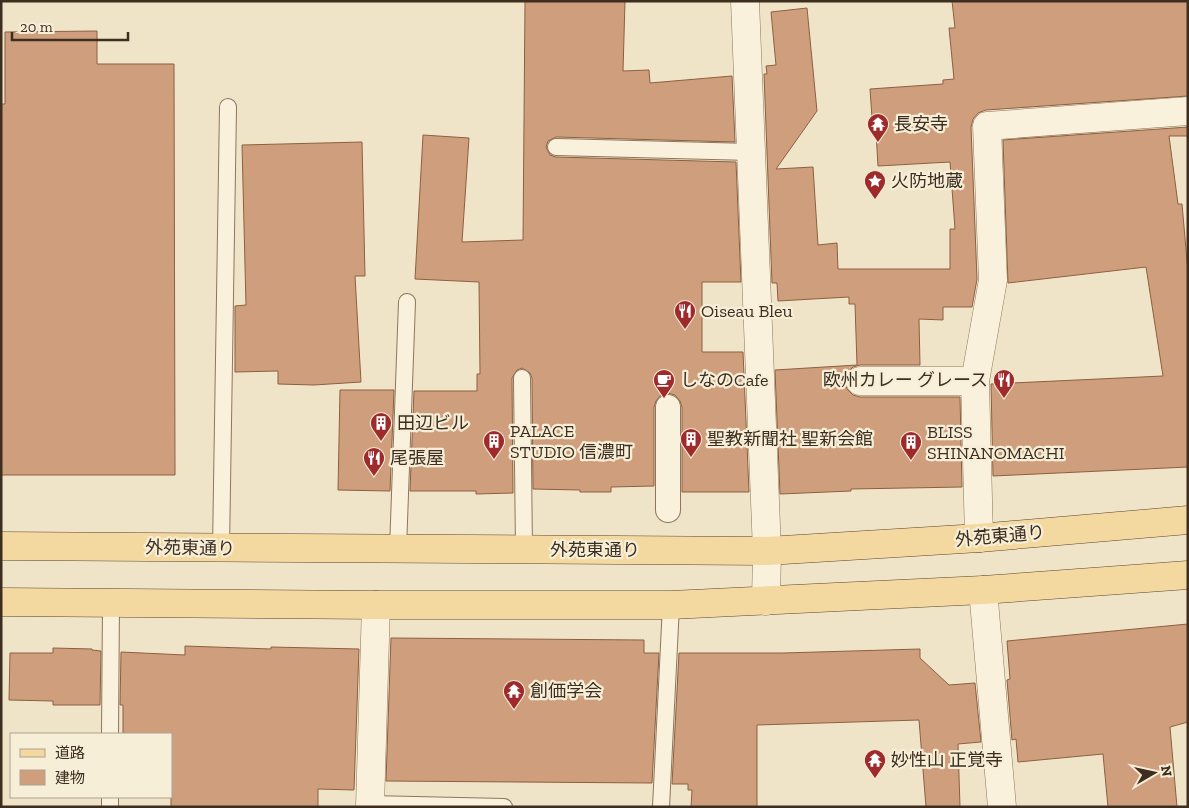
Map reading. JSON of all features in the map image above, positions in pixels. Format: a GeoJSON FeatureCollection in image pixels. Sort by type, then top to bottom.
{"type":"FeatureCollection","features":[{"type":"Feature","properties":{"kind":"main road","name":"外苑東通り"},"geometry":{"type":"LineString","coordinates":[[1,546],[221,549],[767,551],[980,538],[1188,520]]}},
{"type":"Feature","properties":{"kind":"main road"},"geometry":{"type":"LineString","coordinates":[[1,602],[376,605],[671,604],[983,590],[1010,586],[1188,575]]}},
{"type":"Feature","properties":{"kind":"street"},"geometry":{"type":"LineString","coordinates":[[745,1],[767,551],[766,601]]}},
{"type":"Feature","properties":{"kind":"street"},"geometry":{"type":"LineString","coordinates":[[980,538],[975,380],[993,280],[987,126],[1188,111]]}},
{"type":"Feature","properties":{"kind":"street"},"geometry":{"type":"LineString","coordinates":[[860,381],[975,380]]}},
{"type":"Feature","properties":{"kind":"street"},"geometry":{"type":"LineString","coordinates":[[668,407],[668,510]]}},
{"type":"Feature","properties":{"kind":"street"},"geometry":{"type":"LineString","coordinates":[[983,590],[1002,807]]}},
{"type":"Feature","properties":{"kind":"street"},"geometry":{"type":"LineString","coordinates":[[370,805],[376,605]]}},
{"type":"Feature","properties":{"kind":"lane"},"geometry":{"type":"LineString","coordinates":[[221,549],[228,107]]}},
{"type":"Feature","properties":{"kind":"lane"},"geometry":{"type":"LineString","coordinates":[[556,148],[751,152]]}},
{"type":"Feature","properties":{"kind":"lane"},"geometry":{"type":"LineString","coordinates":[[398,549],[407,302]]}},
{"type":"Feature","properties":{"kind":"lane"},"geometry":{"type":"LineString","coordinates":[[522,378],[524,550]]}},
{"type":"Feature","properties":{"kind":"lane"},"geometry":{"type":"LineString","coordinates":[[110,733],[112,602]]}},
{"type":"Feature","properties":{"kind":"lane"},"geometry":{"type":"LineString","coordinates":[[662,807],[671,604]]}},
{"type":"Feature","properties":{"kind":"lane"},"geometry":{"type":"LineString","coordinates":[[370,805],[504,807]]}},
{"type":"Feature","properties":{"kind":"building"},"geometry":{"type":"Polygon","coordinates":[[[525,1],[625,1],[623,71],[649,70],[650,83],[732,76],[735,142],[556,137],[548,141],[546,147],[550,155],[556,157],[736,162],[741,282],[702,282],[702,352],[743,352],[749,492],[682,492],[682,407],[675,395],[668,393],[661,395],[654,407],[654,486],[611,487],[611,492],[533,489],[532,378],[530,373],[522,368],[517,370],[512,378],[513,493],[476,494],[476,491],[410,491],[414,391],[477,391],[477,374],[480,374],[479,282],[415,279],[423,135],[469,138],[462,242],[523,240],[525,1]]]}},
{"type":"Feature","properties":{"kind":"building"},"geometry":{"type":"Polygon","coordinates":[[[952,1],[1188,1],[1188,96],[986,110],[978,113],[973,119],[971,127],[977,279],[972,307],[943,307],[943,320],[919,319],[920,365],[860,365],[853,367],[847,373],[844,381],[847,389],[853,395],[860,397],[960,397],[962,487],[851,489],[851,491],[780,494],[775,370],[857,365],[855,304],[849,304],[849,297],[778,301],[777,283],[772,283],[764,74],[767,74],[766,66],[776,65],[771,12],[807,8],[817,111],[776,169],[813,167],[818,245],[837,243],[838,269],[950,269],[950,229],[955,229],[950,162],[878,166],[876,132],[873,132],[870,89],[943,84],[943,80],[954,79],[949,28],[955,28],[952,1]]]}},
{"type":"Feature","properties":{"kind":"building"},"geometry":{"type":"Polygon","coordinates":[[[97,31],[97,64],[174,64],[175,475],[1,475],[1,104],[5,104],[5,32],[97,31]]]}},
{"type":"Feature","properties":{"kind":"building"},"geometry":{"type":"Polygon","coordinates":[[[1188,127],[1188,136],[1169,136],[1178,204],[1182,204],[1188,272],[1188,467],[993,476],[991,384],[1163,376],[1146,267],[1008,283],[1003,140],[1188,127]]]}},
{"type":"Feature","properties":{"kind":"building"},"geometry":{"type":"Polygon","coordinates":[[[362,142],[365,276],[355,276],[361,382],[314,385],[278,384],[278,371],[235,372],[235,306],[246,305],[242,145],[362,142]]]}},
{"type":"Feature","properties":{"kind":"building"},"geometry":{"type":"Polygon","coordinates":[[[340,390],[394,390],[390,491],[338,490],[340,390]]]}},
{"type":"Feature","properties":{"kind":"building"},"geometry":{"type":"Polygon","coordinates":[[[1188,624],[1188,722],[1170,727],[1177,807],[1108,807],[1103,754],[1018,762],[1016,739],[1012,740],[1007,680],[1010,679],[1007,641],[1188,624]]]}},
{"type":"Feature","properties":{"kind":"building","name":"創価学会"},"geometry":{"type":"Polygon","coordinates":[[[391,638],[644,640],[644,653],[659,653],[652,783],[386,781],[391,638]]]}},
{"type":"Feature","properties":{"kind":"building"},"geometry":{"type":"Polygon","coordinates":[[[185,646],[271,649],[271,647],[359,649],[354,790],[318,789],[318,807],[171,807],[172,733],[123,733],[123,705],[120,705],[121,652],[185,655],[185,646]]]}},
{"type":"Feature","properties":{"kind":"building"},"geometry":{"type":"Polygon","coordinates":[[[53,648],[101,651],[100,705],[53,705],[53,701],[9,700],[10,653],[53,653],[53,648]]]}},
{"type":"Feature","properties":{"kind":"building"},"geometry":{"type":"Polygon","coordinates":[[[920,649],[920,658],[949,685],[975,683],[981,742],[958,744],[960,807],[926,807],[919,720],[757,725],[757,807],[691,807],[692,790],[688,790],[688,784],[672,784],[679,653],[783,653],[920,649]]]}},
{"type":"Feature","properties":{"kind":"place","name":"長安寺"},"geometry":{"type":"Point","coordinates":[878,143]}},
{"type":"Feature","properties":{"kind":"place","name":"火防地蔵"},"geometry":{"type":"Point","coordinates":[875,200]}},
{"type":"Feature","properties":{"kind":"place","name":"Oiseau Bleu"},"geometry":{"type":"Point","coordinates":[685,330]}},
{"type":"Feature","properties":{"kind":"place","name":"しなのCafe"},"geometry":{"type":"Point","coordinates":[664,399]}},
{"type":"Feature","properties":{"kind":"place","name":"欧州カレー グレース"},"geometry":{"type":"Point","coordinates":[1004,399]}},
{"type":"Feature","properties":{"kind":"place","name":"田辺ビル"},"geometry":{"type":"Point","coordinates":[381,442]}},
{"type":"Feature","properties":{"kind":"place","name":"聖教新聞社 聖新会館"},"geometry":{"type":"Point","coordinates":[691,458]}},
{"type":"Feature","properties":{"kind":"place","name":"PALACE STUDIO 信濃町"},"geometry":{"type":"Point","coordinates":[494,460]}},
{"type":"Feature","properties":{"kind":"place","name":"BLISS SHINANOMACHI"},"geometry":{"type":"Point","coordinates":[911,461]}},
{"type":"Feature","properties":{"kind":"place","name":"尾張屋"},"geometry":{"type":"Point","coordinates":[374,477]}},
{"type":"Feature","properties":{"kind":"place","name":"創価学会"},"geometry":{"type":"Point","coordinates":[514,710]}},
{"type":"Feature","properties":{"kind":"place","name":"妙性山 正覚寺"},"geometry":{"type":"Point","coordinates":[875,779]}}]}
